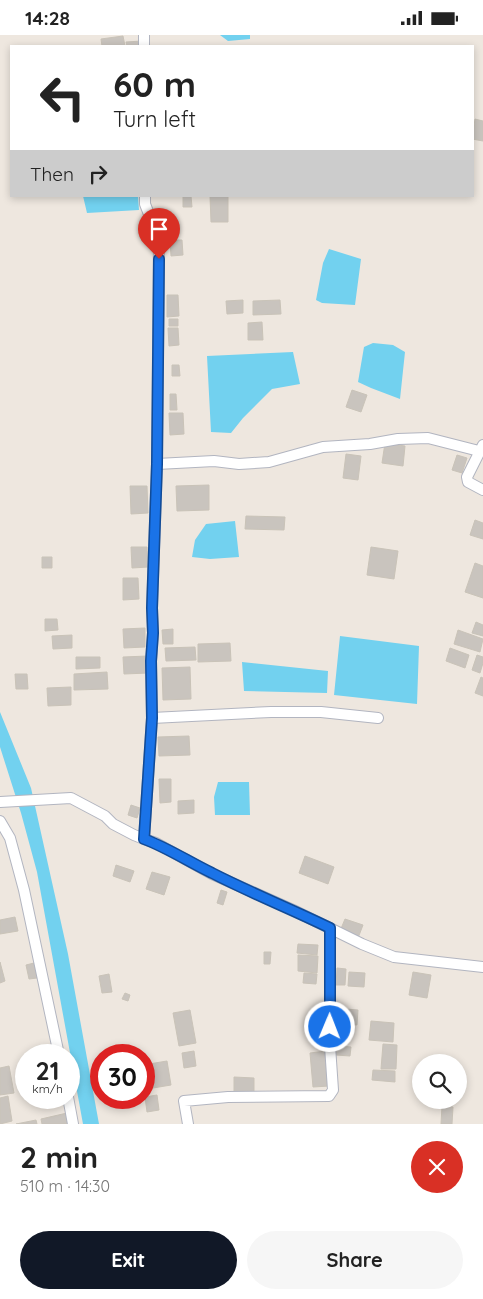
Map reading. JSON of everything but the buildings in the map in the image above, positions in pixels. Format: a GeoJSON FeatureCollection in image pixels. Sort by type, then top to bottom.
{"type":"FeatureCollection","features":[{"type":"Feature","properties":{"kind":"street"},"geometry":{"type":"LineString","coordinates":[[144,839],[152,718],[151,661],[157,464],[159,240],[145,204],[145,197]]}},
{"type":"Feature","properties":{"kind":"street"},"geometry":{"type":"LineString","coordinates":[[157,464],[214,461],[239,464],[269,462],[322,447],[370,444],[398,439],[428,438],[481,448],[467,477],[468,482],[483,491]]}},
{"type":"Feature","properties":{"kind":"street"},"geometry":{"type":"LineString","coordinates":[[152,718],[271,712],[321,712],[378,718]]}},
{"type":"Feature","properties":{"kind":"street"},"geometry":{"type":"LineString","coordinates":[[3,802],[66,797],[76,800],[104,816],[113,824],[156,843],[212,874],[293,909],[362,944],[394,957],[483,967]]}},
{"type":"Feature","properties":{"kind":"street"},"geometry":{"type":"LineString","coordinates":[[0,821],[10,838],[24,890],[57,1044]]}},
{"type":"Feature","properties":{"kind":"street"},"geometry":{"type":"LineString","coordinates":[[188,1124],[184,1101],[228,1097],[329,1096],[333,1090],[330,1046],[330,928]]}},
{"type":"Feature","properties":{"kind":"street"},"geometry":{"type":"LineString","coordinates":[[71,1109],[74,1124]]}},
{"type":"Feature","properties":{"kind":"water"},"geometry":{"type":"Polygon","coordinates":[[[220,35],[250,35],[250,39],[228,41],[220,35]]]}},
{"type":"Feature","properties":{"kind":"water"},"geometry":{"type":"Polygon","coordinates":[[[83,197],[138,197],[139,210],[87,213],[83,197]]]}},
{"type":"Feature","properties":{"kind":"water"},"geometry":{"type":"Polygon","coordinates":[[[329,249],[361,259],[355,305],[322,303],[316,300],[323,263],[329,249]]]}},
{"type":"Feature","properties":{"kind":"water"},"geometry":{"type":"Polygon","coordinates":[[[373,343],[393,345],[405,352],[400,399],[358,382],[364,347],[373,343]]]}},
{"type":"Feature","properties":{"kind":"water"},"geometry":{"type":"Polygon","coordinates":[[[293,352],[300,384],[272,389],[231,433],[211,432],[207,356],[293,352]]]}},
{"type":"Feature","properties":{"kind":"water"},"geometry":{"type":"Polygon","coordinates":[[[235,521],[239,557],[210,559],[192,557],[195,540],[206,524],[235,521]]]}},
{"type":"Feature","properties":{"kind":"water"},"geometry":{"type":"Polygon","coordinates":[[[340,636],[419,646],[417,704],[334,695],[340,636]]]}},
{"type":"Feature","properties":{"kind":"water"},"geometry":{"type":"Polygon","coordinates":[[[242,662],[328,671],[327,693],[244,691],[242,662]]]}},
{"type":"Feature","properties":{"kind":"water"},"geometry":{"type":"Polygon","coordinates":[[[0,712],[31,788],[68,954],[90,1075],[90,1109],[96,1109],[99,1124],[83,1124],[80,1108],[80,1044],[68,1044],[37,872],[0,747],[0,712]]]}},
{"type":"Feature","properties":{"kind":"water"},"geometry":{"type":"Polygon","coordinates":[[[218,782],[249,782],[250,815],[215,815],[214,797],[218,782]]]}},
{"type":"Feature","properties":{"kind":"route"},"geometry":{"type":"LineString","coordinates":[[159,259],[157,464],[151,661],[152,718],[144,839],[156,843],[212,874],[293,909],[330,928],[330,1027]]}}]}
